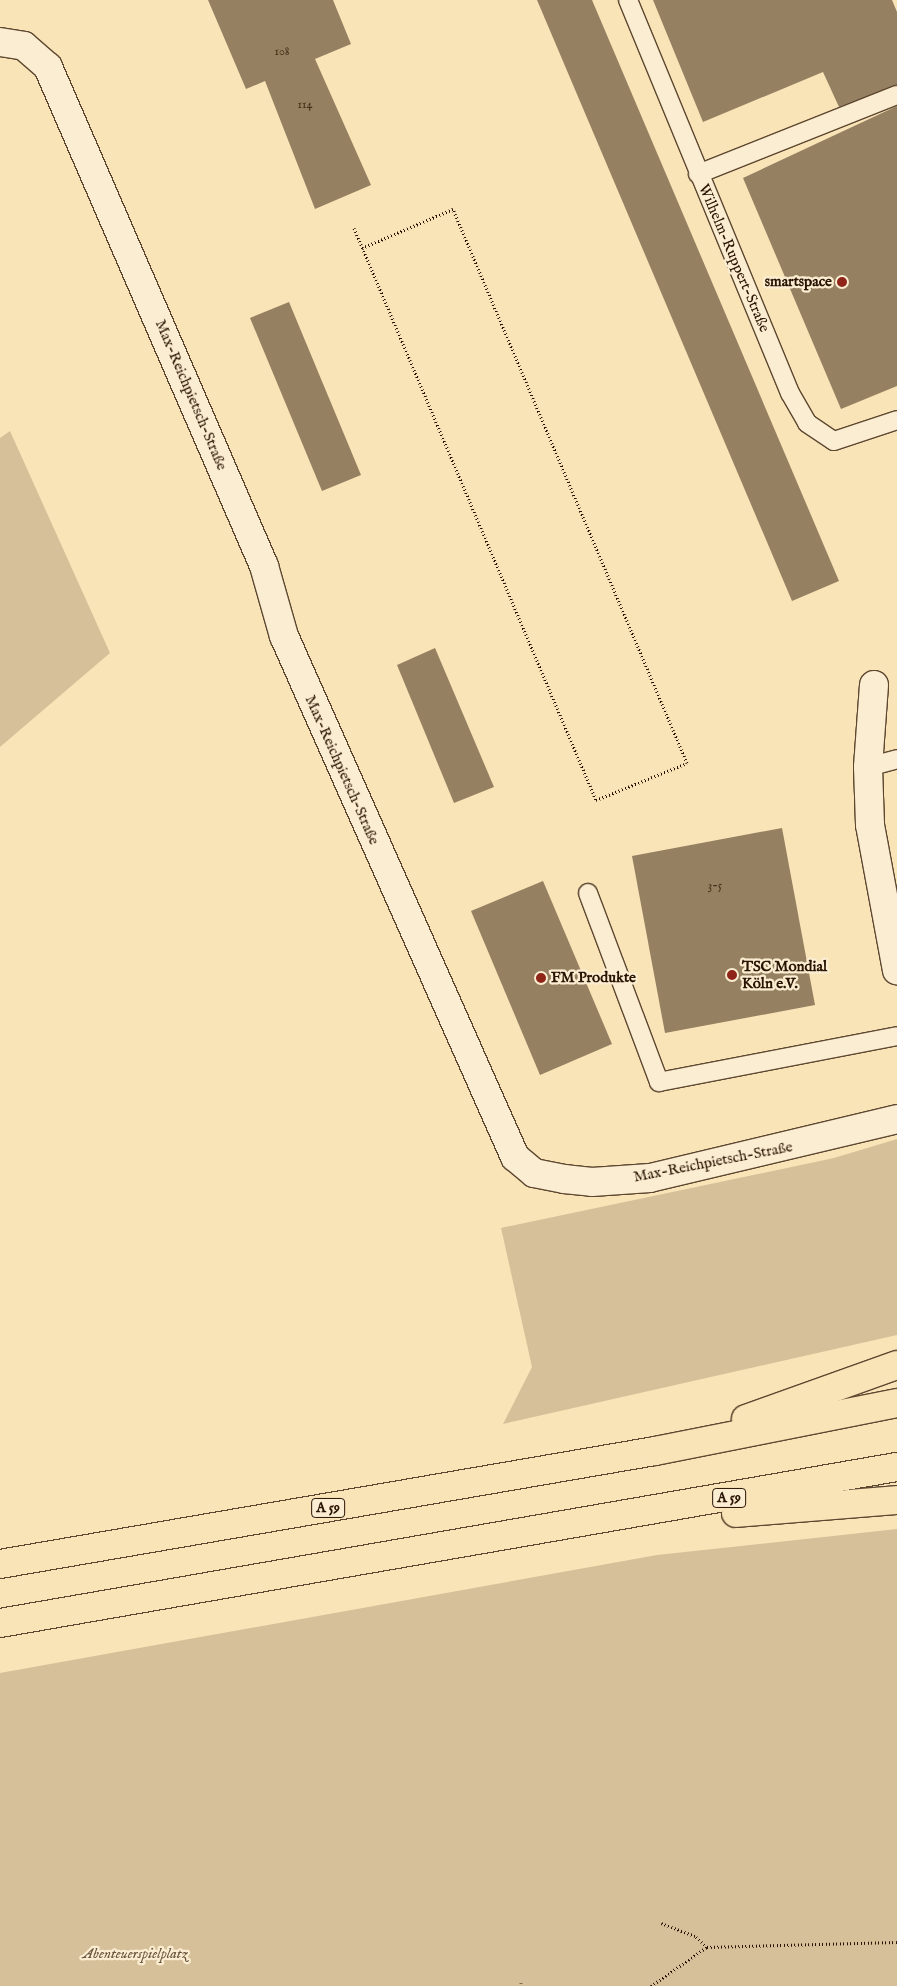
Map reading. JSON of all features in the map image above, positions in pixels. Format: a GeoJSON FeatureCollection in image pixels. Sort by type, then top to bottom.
{"type":"FeatureCollection","features":[{"type":"Feature","properties":{"kind":"highway"},"geometry":{"type":"LineString","coordinates":[[655,1451],[897,1365]]}},
{"type":"Feature","properties":{"kind":"highway","name":"A 59"},"geometry":{"type":"LineString","coordinates":[[0,1564],[655,1451],[897,1403]]}},
{"type":"Feature","properties":{"kind":"highway","name":"A 59"},"geometry":{"type":"LineString","coordinates":[[0,1624],[560,1529],[897,1467]]}},
{"type":"Feature","properties":{"kind":"highway"},"geometry":{"type":"LineString","coordinates":[[560,1529],[897,1500]]}},
{"type":"Feature","properties":{"kind":"street","name":"Max-Reichpietsch-Straße"},"geometry":{"type":"LineString","coordinates":[[0,42],[24,46],[48,67],[264,566],[288,645],[515,1157],[534,1173],[564,1179],[592,1182],[650,1178],[897,1119]]}},
{"type":"Feature","properties":{"kind":"street"},"geometry":{"type":"LineString","coordinates":[[874,685],[868,767],[886,872],[897,971]]}},
{"type":"Feature","properties":{"kind":"lane","name":"Wilhelm-Ruppert-Straße"},"geometry":{"type":"LineString","coordinates":[[628,0],[698,174],[807,423],[834,441],[897,420]]}},
{"type":"Feature","properties":{"kind":"lane"},"geometry":{"type":"LineString","coordinates":[[698,174],[897,94]]}},
{"type":"Feature","properties":{"kind":"lane"},"geometry":{"type":"LineString","coordinates":[[868,767],[897,759]]}},
{"type":"Feature","properties":{"kind":"lane"},"geometry":{"type":"LineString","coordinates":[[588,893],[659,1082],[897,1036]]}},
{"type":"Feature","properties":{"kind":"path"},"geometry":{"type":"LineString","coordinates":[[354,228],[362,248],[596,800],[687,763],[453,209],[362,248]]}},
{"type":"Feature","properties":{"kind":"path"},"geometry":{"type":"LineString","coordinates":[[661,1923],[695,1936],[708,1946]]}},
{"type":"Feature","properties":{"kind":"path"},"geometry":{"type":"LineString","coordinates":[[651,1986],[708,1946],[897,1942]]}},
{"type":"Feature","properties":{"kind":"green space"},"geometry":{"type":"Polygon","coordinates":[[[10,431],[110,653],[0,747],[0,438],[10,431]]]}},
{"type":"Feature","properties":{"kind":"green space"},"geometry":{"type":"Polygon","coordinates":[[[897,1139],[897,1335],[503,1424],[532,1367],[501,1228],[834,1158],[897,1139]]]}},
{"type":"Feature","properties":{"kind":"green space","name":"Abenteuerspielplatz"},"geometry":{"type":"Polygon","coordinates":[[[897,1529],[897,1986],[0,1986],[0,1673],[657,1555],[897,1529]]]}},
{"type":"Feature","properties":{"kind":"building"},"geometry":{"type":"Polygon","coordinates":[[[208,0],[333,0],[351,44],[315,59],[371,185],[315,209],[265,81],[246,89],[208,0]]]}},
{"type":"Feature","properties":{"kind":"building"},"geometry":{"type":"Polygon","coordinates":[[[537,0],[592,0],[839,581],[792,601],[537,0]]]}},
{"type":"Feature","properties":{"kind":"building"},"geometry":{"type":"Polygon","coordinates":[[[653,0],[892,0],[897,12],[897,85],[839,107],[823,72],[703,122],[653,0]]]}},
{"type":"Feature","properties":{"kind":"building","name":"smartspace"},"geometry":{"type":"Polygon","coordinates":[[[897,106],[897,386],[841,409],[743,178],[897,106]]]}},
{"type":"Feature","properties":{"kind":"building"},"geometry":{"type":"Polygon","coordinates":[[[289,302],[361,475],[322,491],[250,318],[289,302]]]}},
{"type":"Feature","properties":{"kind":"building"},"geometry":{"type":"Polygon","coordinates":[[[435,648],[494,787],[454,803],[397,665],[435,648]]]}},
{"type":"Feature","properties":{"kind":"building"},"geometry":{"type":"Polygon","coordinates":[[[782,828],[815,1005],[665,1033],[632,856],[782,828]]]}},
{"type":"Feature","properties":{"kind":"building","name":"FM Produkte"},"geometry":{"type":"Polygon","coordinates":[[[543,881],[612,1044],[540,1075],[471,911],[543,881]]]}},
{"type":"Feature","properties":{"kind":"place","name":"smartspace"},"geometry":{"type":"Point","coordinates":[842,282]}},
{"type":"Feature","properties":{"kind":"place","name":"TSC Mondial Köln e.V."},"geometry":{"type":"Point","coordinates":[732,975]}},
{"type":"Feature","properties":{"kind":"place","name":"FM Produkte"},"geometry":{"type":"Point","coordinates":[541,978]}}]}
